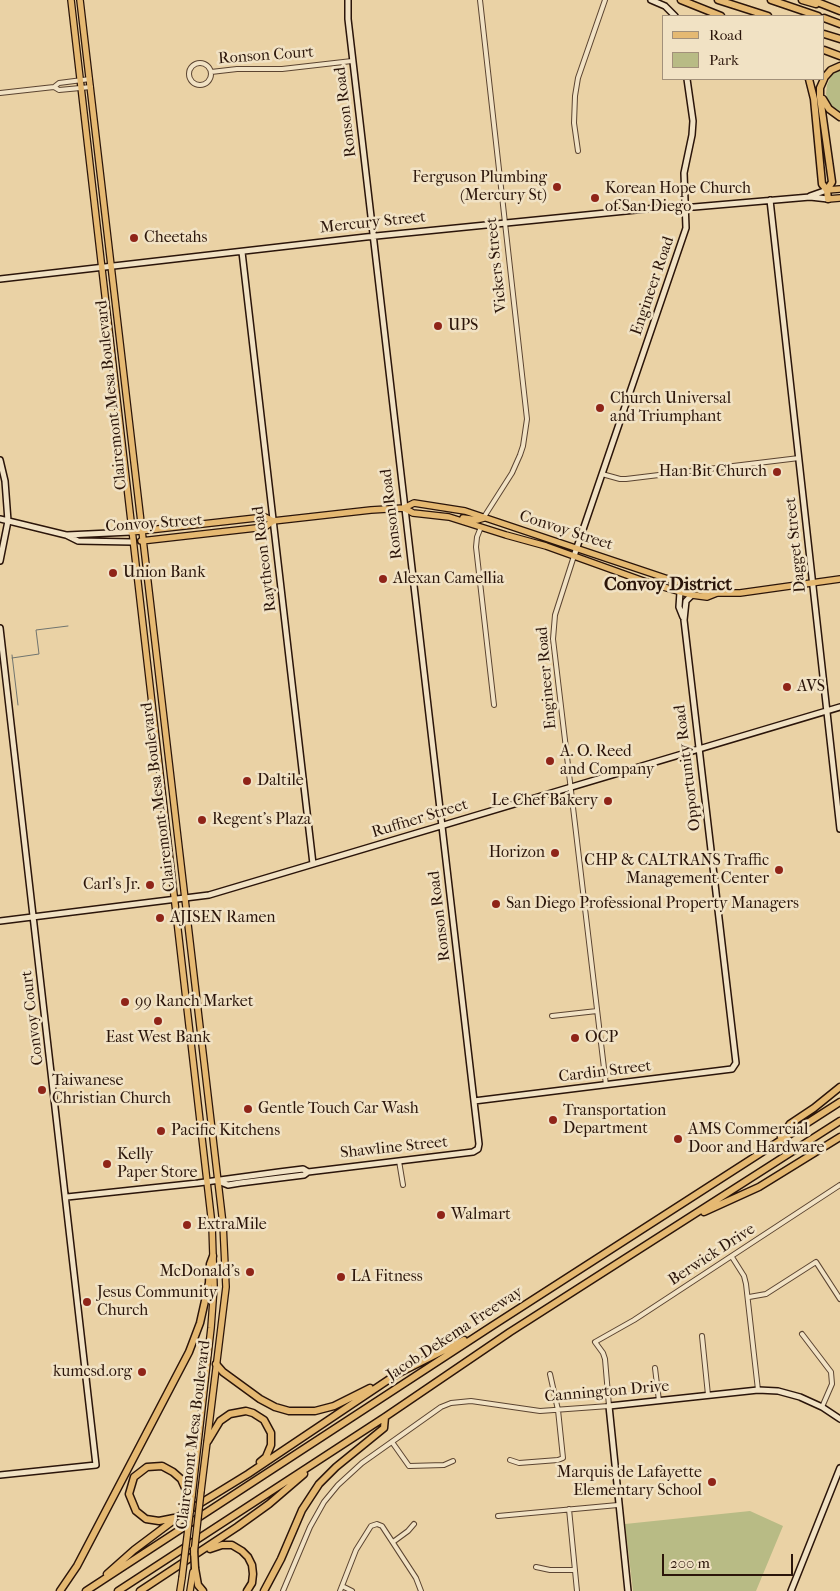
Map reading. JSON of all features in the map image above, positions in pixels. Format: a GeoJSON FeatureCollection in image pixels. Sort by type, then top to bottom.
{"type":"FeatureCollection","features":[{"type":"Feature","properties":{"kind":"highway"},"geometry":{"type":"LineString","coordinates":[[681,0],[718,15]]}},
{"type":"Feature","properties":{"kind":"highway"},"geometry":{"type":"LineString","coordinates":[[718,0],[765,15]]}},
{"type":"Feature","properties":{"kind":"highway"},"geometry":{"type":"LineString","coordinates":[[771,0],[815,15]]}},
{"type":"Feature","properties":{"kind":"highway"},"geometry":{"type":"LineString","coordinates":[[802,0],[827,6]]}},
{"type":"Feature","properties":{"kind":"highway"},"geometry":{"type":"LineString","coordinates":[[812,0],[840,11]]}},
{"type":"Feature","properties":{"kind":"highway"},"geometry":{"type":"LineString","coordinates":[[825,18],[840,24]]}},
{"type":"Feature","properties":{"kind":"highway"},"geometry":{"type":"LineString","coordinates":[[825,34],[840,39]]}},
{"type":"Feature","properties":{"kind":"highway"},"geometry":{"type":"LineString","coordinates":[[825,50],[840,56]]}},
{"type":"Feature","properties":{"kind":"highway"},"geometry":{"type":"LineString","coordinates":[[825,78],[831,70],[840,66]]}},
{"type":"Feature","properties":{"kind":"highway"},"geometry":{"type":"LineString","coordinates":[[809,80],[814,99],[822,184],[827,190],[828,200]]}},
{"type":"Feature","properties":{"kind":"highway"},"geometry":{"type":"LineString","coordinates":[[824,80],[820,88],[820,97],[832,182],[827,190]]}},
{"type":"Feature","properties":{"kind":"highway"},"geometry":{"type":"LineString","coordinates":[[820,88],[824,104],[829,110],[840,117]]}},
{"type":"Feature","properties":{"kind":"highway"},"geometry":{"type":"LineString","coordinates":[[779,1140],[790,1124],[840,1087]]}},
{"type":"Feature","properties":{"kind":"highway","name":"Jacob Dekema Freeway"},"geometry":{"type":"LineString","coordinates":[[88,1590],[492,1326],[840,1102]]}},
{"type":"Feature","properties":{"kind":"highway","name":"Jacob Dekema Freeway"},"geometry":{"type":"LineString","coordinates":[[118,1591],[326,1456],[510,1332],[840,1121]]}},
{"type":"Feature","properties":{"kind":"highway"},"geometry":{"type":"LineString","coordinates":[[681,1223],[758,1187],[840,1137]]}},
{"type":"Feature","properties":{"kind":"highway"},"geometry":{"type":"LineString","coordinates":[[803,1159],[840,1142]]}},
{"type":"Feature","properties":{"kind":"highway"},"geometry":{"type":"LineString","coordinates":[[60,1591],[77,1566],[189,1352],[200,1323],[213,1256]]}},
{"type":"Feature","properties":{"kind":"highway"},"geometry":{"type":"LineString","coordinates":[[216,1364],[227,1375],[274,1407],[290,1411],[314,1411],[334,1406],[492,1326]]}},
{"type":"Feature","properties":{"kind":"highway"},"geometry":{"type":"LineString","coordinates":[[88,1590],[134,1550],[178,1517],[248,1474],[400,1372]]}},
{"type":"Feature","properties":{"kind":"highway"},"geometry":{"type":"LineString","coordinates":[[208,1441],[220,1421],[230,1414],[246,1411],[260,1417],[269,1427],[271,1445],[266,1457],[248,1474]]}},
{"type":"Feature","properties":{"kind":"highway"},"geometry":{"type":"LineString","coordinates":[[264,1591],[281,1559],[302,1510],[319,1484],[336,1467],[384,1428],[385,1417]]}},
{"type":"Feature","properties":{"kind":"highway"},"geometry":{"type":"LineString","coordinates":[[142,1590],[269,1504],[326,1456]]}},
{"type":"Feature","properties":{"kind":"highway"},"geometry":{"type":"LineString","coordinates":[[178,1517],[159,1522],[146,1519],[136,1511],[129,1494],[134,1477],[147,1467],[162,1466],[173,1472],[181,1479],[191,1496],[190,1511]]}},
{"type":"Feature","properties":{"kind":"highway"},"geometry":{"type":"LineString","coordinates":[[196,1552],[222,1545],[232,1545],[242,1551],[252,1565],[252,1583],[247,1591]]}},
{"type":"Feature","properties":{"kind":"highway"},"geometry":{"type":"LineString","coordinates":[[196,1552],[194,1570],[198,1585],[203,1591]]}},
{"type":"Feature","properties":{"kind":"main road","name":"Clairemont Mesa Boulevard"},"geometry":{"type":"LineString","coordinates":[[70,0],[212,1225],[214,1287],[211,1328],[191,1496]]}},
{"type":"Feature","properties":{"kind":"main road","name":"Clairemont Mesa Boulevard"},"geometry":{"type":"LineString","coordinates":[[80,0],[223,1224],[226,1287],[201,1491],[196,1552]]}},
{"type":"Feature","properties":{"kind":"main road","name":"Mercury Street"},"geometry":{"type":"LineString","coordinates":[[827,190],[840,189]]}},
{"type":"Feature","properties":{"kind":"main road","name":"Mercury Street"},"geometry":{"type":"LineString","coordinates":[[828,200],[840,198]]}},
{"type":"Feature","properties":{"kind":"main road","name":"Convoy Street"},"geometry":{"type":"LineString","coordinates":[[132,542],[265,527],[273,521],[404,508],[414,503],[455,509],[484,517],[674,581],[715,590],[740,594],[840,579]]}},
{"type":"Feature","properties":{"kind":"main road","name":"Convoy Street"},"geometry":{"type":"LineString","coordinates":[[404,508],[413,513],[449,517],[546,546],[680,592],[707,597],[715,590]]}},
{"type":"Feature","properties":{"kind":"main road","name":"Convoy Street"},"geometry":{"type":"LineString","coordinates":[[131,532],[265,517],[273,521]]}},
{"type":"Feature","properties":{"kind":"main road"},"geometry":{"type":"LineString","coordinates":[[449,517],[477,520],[484,517]]}},
{"type":"Feature","properties":{"kind":"main road"},"geometry":{"type":"LineString","coordinates":[[480,527],[483,524],[487,524],[511,531],[517,529]]}},
{"type":"Feature","properties":{"kind":"main road"},"geometry":{"type":"LineString","coordinates":[[680,592],[680,589],[684,588],[709,592],[715,590]]}},
{"type":"Feature","properties":{"kind":"main road","name":"Clairemont Mesa Boulevard"},"geometry":{"type":"LineString","coordinates":[[180,1591],[190,1511]]}},
{"type":"Feature","properties":{"kind":"main road"},"geometry":{"type":"LineString","coordinates":[[190,1591],[194,1570]]}},
{"type":"Feature","properties":{"kind":"street","name":"Ronson Road"},"geometry":{"type":"LineString","coordinates":[[348,0],[352,61],[479,1144]]}},
{"type":"Feature","properties":{"kind":"street","name":"Vickers Street"},"geometry":{"type":"LineString","coordinates":[[480,0],[527,427],[523,446],[512,473],[484,517]]}},
{"type":"Feature","properties":{"kind":"street"},"geometry":{"type":"LineString","coordinates":[[578,151],[574,123],[578,78],[604,0]]}},
{"type":"Feature","properties":{"kind":"street"},"geometry":{"type":"LineString","coordinates":[[651,0],[665,6],[674,15]]}},
{"type":"Feature","properties":{"kind":"street","name":"Ronson Court"},"geometry":{"type":"LineString","coordinates":[[211,72],[237,69],[282,69],[352,61]]}},
{"type":"Feature","properties":{"kind":"street","name":"Ronson Court"},"geometry":{"type":"LineString","coordinates":[[197,63],[208,65],[211,72],[209,80],[200,85],[193,82],[189,75],[191,67],[197,63]]}},
{"type":"Feature","properties":{"kind":"street"},"geometry":{"type":"LineString","coordinates":[[0,93],[54,87],[59,83],[90,79]]}},
{"type":"Feature","properties":{"kind":"street","name":"Engineer Road"},"geometry":{"type":"LineString","coordinates":[[606,1085],[553,630],[555,615],[576,548],[686,228],[684,173],[693,121],[688,80]]}},
{"type":"Feature","properties":{"kind":"street"},"geometry":{"type":"LineString","coordinates":[[54,87],[59,90],[91,87]]}},
{"type":"Feature","properties":{"kind":"street","name":"Mercury Street"},"geometry":{"type":"LineString","coordinates":[[810,197],[827,190]]}},
{"type":"Feature","properties":{"kind":"street","name":"Mercury Street"},"geometry":{"type":"LineString","coordinates":[[0,279],[373,237],[656,208],[694,208],[810,197],[828,200]]}},
{"type":"Feature","properties":{"kind":"street","name":"Dagget Street"},"geometry":{"type":"LineString","coordinates":[[770,200],[840,828]]}},
{"type":"Feature","properties":{"kind":"street","name":"Raytheon Road"},"geometry":{"type":"LineString","coordinates":[[242,252],[313,864]]}},
{"type":"Feature","properties":{"kind":"street"},"geometry":{"type":"LineString","coordinates":[[602,474],[626,479],[799,458]]}},
{"type":"Feature","properties":{"kind":"street"},"geometry":{"type":"LineString","coordinates":[[0,460],[5,481],[8,521],[0,561]]}},
{"type":"Feature","properties":{"kind":"street","name":"Convoy Street"},"geometry":{"type":"LineString","coordinates":[[0,519],[66,535],[78,541],[132,542]]}},
{"type":"Feature","properties":{"kind":"street"},"geometry":{"type":"LineString","coordinates":[[480,527],[476,547],[494,705]]}},
{"type":"Feature","properties":{"kind":"street","name":"Convoy Street"},"geometry":{"type":"LineString","coordinates":[[66,535],[131,532]]}},
{"type":"Feature","properties":{"kind":"street","name":"Opportunity Road"},"geometry":{"type":"LineString","coordinates":[[680,592],[679,607],[684,620],[736,1063]]}},
{"type":"Feature","properties":{"kind":"street"},"geometry":{"type":"LineString","coordinates":[[684,620],[686,601],[692,595]]}},
{"type":"Feature","properties":{"kind":"street","name":"Convoy Court"},"geometry":{"type":"LineString","coordinates":[[0,628],[67,1197],[96,1464],[0,1475]]}},
{"type":"Feature","properties":{"kind":"street","name":"Ruffner Street"},"geometry":{"type":"LineString","coordinates":[[0,921],[210,895],[840,707]]}},
{"type":"Feature","properties":{"kind":"street"},"geometry":{"type":"LineString","coordinates":[[552,1016],[598,1011]]}},
{"type":"Feature","properties":{"kind":"street","name":"Cardin Street"},"geometry":{"type":"LineString","coordinates":[[474,1101],[732,1069],[736,1063]]}},
{"type":"Feature","properties":{"kind":"street","name":"Shawline Street"},"geometry":{"type":"LineString","coordinates":[[67,1197],[218,1181],[226,1178],[303,1169],[308,1172],[473,1152],[478,1149],[479,1144]]}},
{"type":"Feature","properties":{"kind":"street"},"geometry":{"type":"LineString","coordinates":[[399,1161],[403,1185]]}},
{"type":"Feature","properties":{"kind":"street","name":"Berwick Drive"},"geometry":{"type":"LineString","coordinates":[[609,1406],[603,1353],[595,1342],[634,1320],[840,1185]]}},
{"type":"Feature","properties":{"kind":"street"},"geometry":{"type":"LineString","coordinates":[[732,1257],[744,1276],[749,1297],[758,1390]]}},
{"type":"Feature","properties":{"kind":"street"},"geometry":{"type":"LineString","coordinates":[[749,1297],[766,1294],[816,1262],[840,1299]]}},
{"type":"Feature","properties":{"kind":"street"},"geometry":{"type":"LineString","coordinates":[[802,1334],[831,1372],[832,1384],[822,1407]]}},
{"type":"Feature","properties":{"kind":"street"},"geometry":{"type":"LineString","coordinates":[[702,1336],[708,1395]]}},
{"type":"Feature","properties":{"kind":"street"},"geometry":{"type":"LineString","coordinates":[[655,1368],[659,1401]]}},
{"type":"Feature","properties":{"kind":"street"},"geometry":{"type":"LineString","coordinates":[[510,1460],[519,1463],[563,1458],[558,1410],[550,1374]]}},
{"type":"Feature","properties":{"kind":"street","name":"Cannington Drive"},"geometry":{"type":"LineString","coordinates":[[283,1591],[310,1526],[324,1502],[338,1485],[362,1463],[441,1407],[451,1403],[471,1401],[540,1411],[609,1406],[758,1390],[778,1392],[800,1398],[822,1407],[840,1419]]}},
{"type":"Feature","properties":{"kind":"street"},"geometry":{"type":"LineString","coordinates":[[609,1406],[628,1591]]}},
{"type":"Feature","properties":{"kind":"street"},"geometry":{"type":"LineString","coordinates":[[392,1442],[409,1466],[444,1465],[453,1461]]}},
{"type":"Feature","properties":{"kind":"street"},"geometry":{"type":"LineString","coordinates":[[791,1591],[840,1468]]}},
{"type":"Feature","properties":{"kind":"street"},"geometry":{"type":"LineString","coordinates":[[498,1516],[618,1505]]}},
{"type":"Feature","properties":{"kind":"street"},"geometry":{"type":"LineString","coordinates":[[569,1509],[577,1591]]}},
{"type":"Feature","properties":{"kind":"street"},"geometry":{"type":"LineString","coordinates":[[352,1591],[341,1589],[356,1550],[371,1526],[377,1524],[382,1526],[393,1542],[416,1578],[421,1591]]}},
{"type":"Feature","properties":{"kind":"street"},"geometry":{"type":"LineString","coordinates":[[393,1542],[408,1532],[414,1524]]}},
{"type":"Feature","properties":{"kind":"street"},"geometry":{"type":"LineString","coordinates":[[536,1567],[550,1570],[575,1570]]}},
{"type":"Feature","properties":{"kind":"green space"},"geometry":{"type":"Polygon","coordinates":[[[840,69],[840,115],[834,111],[826,94],[827,85],[832,74],[840,69]]]}},
{"type":"Feature","properties":{"kind":"green space"},"geometry":{"type":"Polygon","coordinates":[[[750,1511],[783,1526],[756,1591],[633,1591],[625,1524],[750,1511]]]}},
{"type":"Feature","properties":{"kind":"waterway"},"geometry":{"type":"LineString","coordinates":[[12,658],[39,654],[36,630],[68,626]]}},
{"type":"Feature","properties":{"kind":"waterway"},"geometry":{"type":"LineString","coordinates":[[12,655],[18,705]]}},
{"type":"Feature","properties":{"kind":"place","name":"Ferguson Plumbing (Mercury St)"},"geometry":{"type":"Point","coordinates":[557,187]}},
{"type":"Feature","properties":{"kind":"place","name":"Korean Hope Church of San Diego"},"geometry":{"type":"Point","coordinates":[595,198]}},
{"type":"Feature","properties":{"kind":"place","name":"Cheetahs"},"geometry":{"type":"Point","coordinates":[134,238]}},
{"type":"Feature","properties":{"kind":"place","name":"UPS"},"geometry":{"type":"Point","coordinates":[438,326]}},
{"type":"Feature","properties":{"kind":"place","name":"Church Universal and Triumphant"},"geometry":{"type":"Point","coordinates":[600,408]}},
{"type":"Feature","properties":{"kind":"place","name":"Han Bit Church"},"geometry":{"type":"Point","coordinates":[777,472]}},
{"type":"Feature","properties":{"kind":"place","name":"Union Bank"},"geometry":{"type":"Point","coordinates":[113,573]}},
{"type":"Feature","properties":{"kind":"place","name":"Alexan Camellia"},"geometry":{"type":"Point","coordinates":[383,579]}},
{"type":"Feature","properties":{"kind":"place","name":"AVS"},"geometry":{"type":"Point","coordinates":[787,687]}},
{"type":"Feature","properties":{"kind":"place","name":"A. O. Reed and Company"},"geometry":{"type":"Point","coordinates":[550,761]}},
{"type":"Feature","properties":{"kind":"place","name":"Daltile"},"geometry":{"type":"Point","coordinates":[247,781]}},
{"type":"Feature","properties":{"kind":"place","name":"Le Chef Bakery"},"geometry":{"type":"Point","coordinates":[608,801]}},
{"type":"Feature","properties":{"kind":"place","name":"Regent's Plaza"},"geometry":{"type":"Point","coordinates":[202,820]}},
{"type":"Feature","properties":{"kind":"place","name":"Horizon"},"geometry":{"type":"Point","coordinates":[555,853]}},
{"type":"Feature","properties":{"kind":"place","name":"CHP & CALTRANS Traffic Management Center"},"geometry":{"type":"Point","coordinates":[779,870]}},
{"type":"Feature","properties":{"kind":"place","name":"Carl's Jr."},"geometry":{"type":"Point","coordinates":[150,885]}},
{"type":"Feature","properties":{"kind":"place","name":"San Diego Professional Property Managers"},"geometry":{"type":"Point","coordinates":[496,904]}},
{"type":"Feature","properties":{"kind":"place","name":"AJISEN Ramen"},"geometry":{"type":"Point","coordinates":[160,918]}},
{"type":"Feature","properties":{"kind":"place","name":"99 Ranch Market"},"geometry":{"type":"Point","coordinates":[125,1002]}},
{"type":"Feature","properties":{"kind":"place","name":"East West Bank"},"geometry":{"type":"Point","coordinates":[158,1021]}},
{"type":"Feature","properties":{"kind":"place","name":"OCP"},"geometry":{"type":"Point","coordinates":[575,1038]}},
{"type":"Feature","properties":{"kind":"place","name":"Taiwanese Christian Church"},"geometry":{"type":"Point","coordinates":[42,1090]}},
{"type":"Feature","properties":{"kind":"place","name":"Gentle Touch Car Wash"},"geometry":{"type":"Point","coordinates":[248,1109]}},
{"type":"Feature","properties":{"kind":"place","name":"Transportation Department"},"geometry":{"type":"Point","coordinates":[553,1120]}},
{"type":"Feature","properties":{"kind":"place","name":"Pacific Kitchens"},"geometry":{"type":"Point","coordinates":[161,1131]}},
{"type":"Feature","properties":{"kind":"place","name":"AMS Commercial Door and Hardware"},"geometry":{"type":"Point","coordinates":[678,1139]}},
{"type":"Feature","properties":{"kind":"place","name":"Kelly Paper Store"},"geometry":{"type":"Point","coordinates":[107,1164]}},
{"type":"Feature","properties":{"kind":"place","name":"Walmart"},"geometry":{"type":"Point","coordinates":[441,1215]}},
{"type":"Feature","properties":{"kind":"place","name":"ExtraMile"},"geometry":{"type":"Point","coordinates":[187,1225]}},
{"type":"Feature","properties":{"kind":"place","name":"McDonald's"},"geometry":{"type":"Point","coordinates":[250,1272]}},
{"type":"Feature","properties":{"kind":"place","name":"LA Fitness"},"geometry":{"type":"Point","coordinates":[341,1277]}},
{"type":"Feature","properties":{"kind":"place","name":"Jesus Community Church"},"geometry":{"type":"Point","coordinates":[87,1302]}},
{"type":"Feature","properties":{"kind":"place","name":"kumcsd.org"},"geometry":{"type":"Point","coordinates":[142,1372]}},
{"type":"Feature","properties":{"kind":"place","name":"Marquis de Lafayette Elementary School"},"geometry":{"type":"Point","coordinates":[712,1482]}},
{"type":"Feature","properties":{"kind":"district","name":"Convoy District"},"geometry":{"type":"Point","coordinates":[668,585]}}]}
